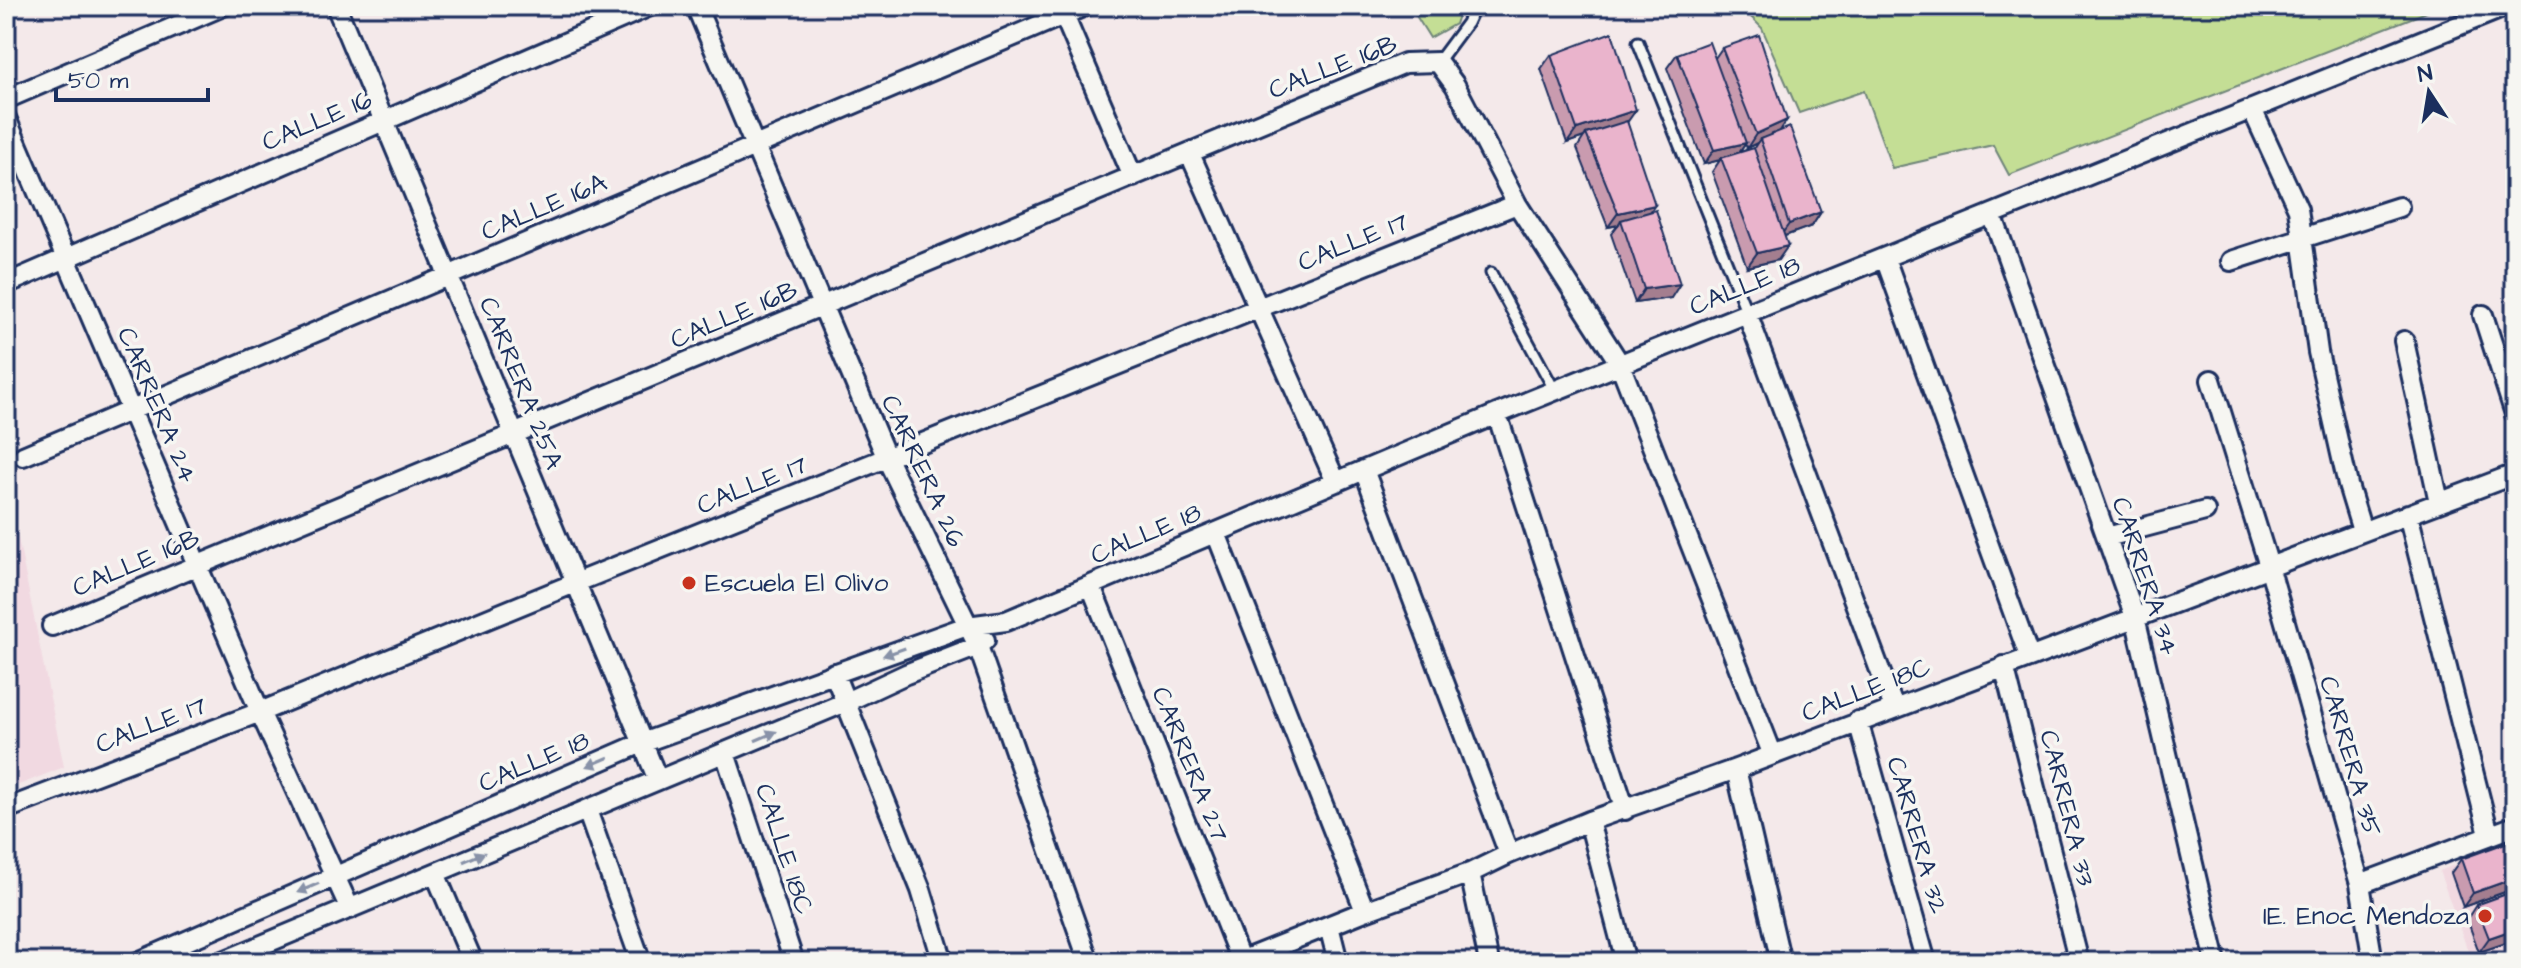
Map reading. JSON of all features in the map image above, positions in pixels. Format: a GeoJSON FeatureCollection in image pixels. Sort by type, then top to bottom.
{"type":"FeatureCollection","features":[{"type":"Feature","properties":{"kind":"street"},"geometry":{"type":"LineString","coordinates":[[6,99],[223,6]]}},
{"type":"Feature","properties":{"kind":"street","name":"CARRERA 25A"},"geometry":{"type":"LineString","coordinates":[[336,6],[658,780]]}},
{"type":"Feature","properties":{"kind":"street","name":"CALLE 16"},"geometry":{"type":"LineString","coordinates":[[6,284],[650,6]]}},
{"type":"Feature","properties":{"kind":"street","name":"CARRERA 26"},"geometry":{"type":"LineString","coordinates":[[696,6],[887,459],[978,646],[1089,962]]}},
{"type":"Feature","properties":{"kind":"street","name":"CALLE 16A"},"geometry":{"type":"LineString","coordinates":[[23,456],[756,148],[1062,10],[1085,6]]}},
{"type":"Feature","properties":{"kind":"street","name":"CALLE 18"},"geometry":{"type":"LineString","coordinates":[[139,962],[642,743],[967,626],[1006,621],[1497,414],[2507,6]]}},
{"type":"Feature","properties":{"kind":"street"},"geometry":{"type":"LineString","coordinates":[[1062,10],[1133,177]]}},
{"type":"Feature","properties":{"kind":"street"},"geometry":{"type":"LineString","coordinates":[[1438,62],[1455,85],[1517,204],[1620,364],[1772,753]]}},
{"type":"Feature","properties":{"kind":"street","name":"CALLE 16B"},"geometry":{"type":"LineString","coordinates":[[52,626],[1405,63],[1438,62]]}},
{"type":"Feature","properties":{"kind":"street"},"geometry":{"type":"LineString","coordinates":[[2252,109],[2298,209],[2318,352],[2348,485],[2362,531]]}},
{"type":"Feature","properties":{"kind":"street","name":"CARRERA 24"},"geometry":{"type":"LineString","coordinates":[[6,118],[260,712],[350,909]]}},
{"type":"Feature","properties":{"kind":"street"},"geometry":{"type":"LineString","coordinates":[[1190,154],[1336,482]]}},
{"type":"Feature","properties":{"kind":"street","name":"CALLE 17"},"geometry":{"type":"LineString","coordinates":[[6,809],[260,712],[1517,204]]}},
{"type":"Feature","properties":{"kind":"street"},"geometry":{"type":"LineString","coordinates":[[2231,261],[2399,207]]}},
{"type":"Feature","properties":{"kind":"street","name":"CARRERA 34"},"geometry":{"type":"LineString","coordinates":[[1992,214],[2135,617],[2216,962]]}},
{"type":"Feature","properties":{"kind":"street"},"geometry":{"type":"LineString","coordinates":[[1885,258],[2029,656]]}},
{"type":"Feature","properties":{"kind":"street"},"geometry":{"type":"LineString","coordinates":[[1747,313],[1894,708]]}},
{"type":"Feature","properties":{"kind":"street"},"geometry":{"type":"LineString","coordinates":[[2483,315],[2515,414]]}},
{"type":"Feature","properties":{"kind":"street"},"geometry":{"type":"LineString","coordinates":[[2404,341],[2439,502]]}},
{"type":"Feature","properties":{"kind":"street","name":"CARRERA 35"},"geometry":{"type":"LineString","coordinates":[[2211,380],[2269,566],[2360,884],[2366,961]]}},
{"type":"Feature","properties":{"kind":"street"},"geometry":{"type":"LineString","coordinates":[[1497,414],[1625,810]]}},
{"type":"Feature","properties":{"kind":"street"},"geometry":{"type":"LineString","coordinates":[[1364,470],[1509,854]]}},
{"type":"Feature","properties":{"kind":"street","name":"CALLE 18C"},"geometry":{"type":"LineString","coordinates":[[1239,961],[1470,873],[1589,821],[1736,769],[2515,474]]}},
{"type":"Feature","properties":{"kind":"street"},"geometry":{"type":"LineString","coordinates":[[2107,537],[2205,511]]}},
{"type":"Feature","properties":{"kind":"street"},"geometry":{"type":"LineString","coordinates":[[2408,514],[2489,834]]}},
{"type":"Feature","properties":{"kind":"street"},"geometry":{"type":"LineString","coordinates":[[1216,533],[1365,911]]}},
{"type":"Feature","properties":{"kind":"street","name":"CARRERA 27"},"geometry":{"type":"LineString","coordinates":[[1091,586],[1239,961]]}},
{"type":"Feature","properties":{"kind":"street","name":"CALLE 18"},"geometry":{"type":"LineString","coordinates":[[221,962],[978,646],[1006,621]]}},
{"type":"Feature","properties":{"kind":"street","name":"CARRERA 33"},"geometry":{"type":"LineString","coordinates":[[2004,666],[2079,962]]}},
{"type":"Feature","properties":{"kind":"street"},"geometry":{"type":"LineString","coordinates":[[834,673],[921,890],[943,962]]}},
{"type":"Feature","properties":{"kind":"street","name":"CARRERA 32"},"geometry":{"type":"LineString","coordinates":[[1858,721],[1926,962]]}},
{"type":"Feature","properties":{"kind":"street","name":"CALLE 18C"},"geometry":{"type":"LineString","coordinates":[[725,753],[794,962]]}},
{"type":"Feature","properties":{"kind":"street"},"geometry":{"type":"LineString","coordinates":[[1736,769],[1781,962]]}},
{"type":"Feature","properties":{"kind":"street"},"geometry":{"type":"LineString","coordinates":[[587,810],[641,962]]}},
{"type":"Feature","properties":{"kind":"street"},"geometry":{"type":"LineString","coordinates":[[1589,821],[1626,962]]}},
{"type":"Feature","properties":{"kind":"street"},"geometry":{"type":"LineString","coordinates":[[2360,884],[2515,826]]}},
{"type":"Feature","properties":{"kind":"street"},"geometry":{"type":"LineString","coordinates":[[435,873],[473,962]]}},
{"type":"Feature","properties":{"kind":"street"},"geometry":{"type":"LineString","coordinates":[[1470,873],[1489,962]]}},
{"type":"Feature","properties":{"kind":"street"},"geometry":{"type":"LineString","coordinates":[[1329,926],[1338,962]]}},
{"type":"Feature","properties":{"kind":"lane"},"geometry":{"type":"LineString","coordinates":[[1438,62],[1467,23],[1475,6]]}},
{"type":"Feature","properties":{"kind":"lane"},"geometry":{"type":"LineString","coordinates":[[1638,42],[1747,313]]}},
{"type":"Feature","properties":{"kind":"lane"},"geometry":{"type":"LineString","coordinates":[[1491,273],[1555,391]]}},
{"type":"Feature","properties":{"kind":"shaded area"},"geometry":{"type":"Polygon","coordinates":[[[6,478],[64,767],[6,790],[6,478]]]}},
{"type":"Feature","properties":{"kind":"shaded area","name":"IE. Enoc Mendoza"},"geometry":{"type":"Polygon","coordinates":[[[2515,842],[2515,962],[2472,962],[2439,871],[2515,842]]]}},
{"type":"Feature","properties":{"kind":"green space"},"geometry":{"type":"Polygon","coordinates":[[[1410,6],[1461,6],[1455,24],[1430,38],[1410,6]]]}},
{"type":"Feature","properties":{"kind":"green space"},"geometry":{"type":"Polygon","coordinates":[[[1740,6],[2442,6],[2009,175],[1993,145],[1892,168],[1864,91],[1799,113],[1762,28],[1740,6]]]}},
{"type":"Feature","properties":{"kind":"building"},"geometry":{"type":"Polygon","coordinates":[[[1612,32],[1636,110],[1577,129],[1551,55],[1612,32]]]}},
{"type":"Feature","properties":{"kind":"building"},"geometry":{"type":"Polygon","coordinates":[[[1759,35],[1787,120],[1756,134],[1722,48],[1759,35]]]}},
{"type":"Feature","properties":{"kind":"building"},"geometry":{"type":"Polygon","coordinates":[[[1709,42],[1746,143],[1714,150],[1677,54],[1709,42]]]}},
{"type":"Feature","properties":{"kind":"building"},"geometry":{"type":"Polygon","coordinates":[[[1627,121],[1655,205],[1618,213],[1586,134],[1627,121]]]}},
{"type":"Feature","properties":{"kind":"building"},"geometry":{"type":"Polygon","coordinates":[[[1790,127],[1821,212],[1789,224],[1760,139],[1790,127]]]}},
{"type":"Feature","properties":{"kind":"building"},"geometry":{"type":"Polygon","coordinates":[[[1754,148],[1788,246],[1757,253],[1721,158],[1754,148]]]}},
{"type":"Feature","properties":{"kind":"building"},"geometry":{"type":"Polygon","coordinates":[[[1656,210],[1680,284],[1644,289],[1621,220],[1656,210]]]}},
{"type":"Feature","properties":{"kind":"building"},"geometry":{"type":"Polygon","coordinates":[[[2511,841],[2515,853],[2515,878],[2473,893],[2461,859],[2511,841]]]}},
{"type":"Feature","properties":{"kind":"building"},"geometry":{"type":"Polygon","coordinates":[[[2515,891],[2515,929],[2489,938],[2476,905],[2515,891]]]}},
{"type":"Feature","properties":{"kind":"place","name":"Escuela El Olivo"},"geometry":{"type":"Point","coordinates":[689,583]}},
{"type":"Feature","properties":{"kind":"place","name":"IE. Enoc Mendoza"},"geometry":{"type":"Point","coordinates":[2485,916]}}]}
